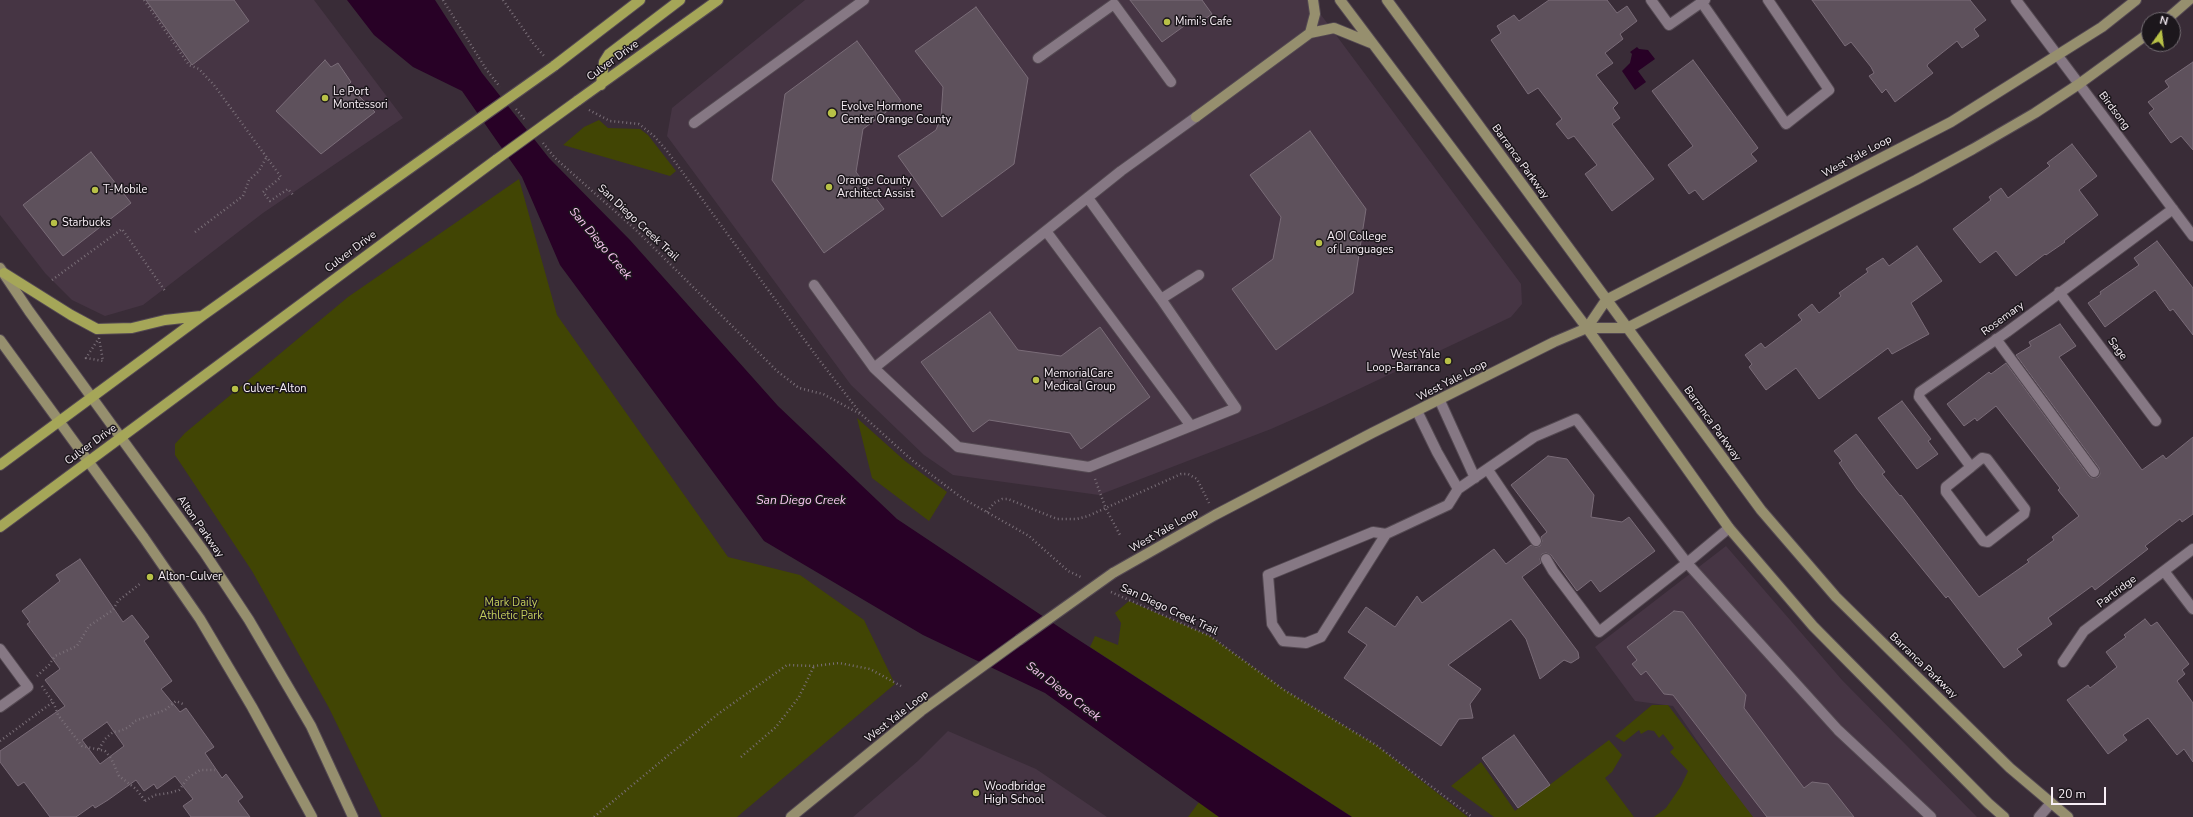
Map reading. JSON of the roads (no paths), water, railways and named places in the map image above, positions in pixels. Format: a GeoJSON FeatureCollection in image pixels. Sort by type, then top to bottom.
{"type":"FeatureCollection","features":[{"type":"Feature","properties":{"kind":"main road"},"geometry":{"type":"LineString","coordinates":[[0,465],[202,316],[554,66],[640,0]]}},
{"type":"Feature","properties":{"kind":"main road"},"geometry":{"type":"LineString","coordinates":[[601,85],[604,62],[609,54],[680,0]]}},
{"type":"Feature","properties":{"kind":"main road","name":"Culver Drive"},"geometry":{"type":"LineString","coordinates":[[0,527],[498,159],[718,0]]}},
{"type":"Feature","properties":{"kind":"main road"},"geometry":{"type":"LineString","coordinates":[[1310,33],[1315,14],[1313,0]]}},
{"type":"Feature","properties":{"kind":"main road"},"geometry":{"type":"LineString","coordinates":[[1340,0],[1587,328],[1729,528],[1814,626],[1988,803],[2004,817]]}},
{"type":"Feature","properties":{"kind":"main road","name":"Barranca Parkway"},"geometry":{"type":"LineString","coordinates":[[1387,0],[1761,510],[1836,597],[2010,768],[2068,817]]}},
{"type":"Feature","properties":{"kind":"main road","name":"West Yale Loop"},"geometry":{"type":"LineString","coordinates":[[1587,328],[1606,300],[1951,122],[2102,27],[2136,0]]}},
{"type":"Feature","properties":{"kind":"main road"},"geometry":{"type":"LineString","coordinates":[[2175,12],[2189,0]]}},
{"type":"Feature","properties":{"kind":"main road"},"geometry":{"type":"LineString","coordinates":[[1196,117],[1310,33],[1326,28],[1334,28],[1373,43]]}},
{"type":"Feature","properties":{"kind":"main road","name":"West Yale Loop"},"geometry":{"type":"LineString","coordinates":[[791,817],[921,711],[1113,573],[1215,516],[1417,411],[1587,328],[1627,328],[1974,149],[2079,84],[2141,39]]}},
{"type":"Feature","properties":{"kind":"main road"},"geometry":{"type":"LineString","coordinates":[[2,271],[71,315],[97,329],[132,328],[165,320],[202,316]]}},
{"type":"Feature","properties":{"kind":"main road","name":"Alton Parkway"},"geometry":{"type":"LineString","coordinates":[[2,271],[204,552],[249,620],[311,726],[354,817]]}},
{"type":"Feature","properties":{"kind":"main road"},"geometry":{"type":"LineString","coordinates":[[0,340],[144,538],[200,620],[252,707],[312,817]]}},
{"type":"Feature","properties":{"kind":"street"},"geometry":{"type":"LineString","coordinates":[[694,122],[864,0]]}},
{"type":"Feature","properties":{"kind":"street"},"geometry":{"type":"LineString","coordinates":[[1651,0],[1669,25],[1703,1],[1786,124],[1829,90],[1768,0]]}},
{"type":"Feature","properties":{"kind":"street","name":"Birdsong"},"geometry":{"type":"LineString","coordinates":[[2016,0],[2193,236]]}},
{"type":"Feature","properties":{"kind":"street"},"geometry":{"type":"LineString","coordinates":[[1038,58],[1114,4],[1171,82]]}},
{"type":"Feature","properties":{"kind":"street"},"geometry":{"type":"LineString","coordinates":[[874,368],[1088,198],[1196,117]]}},
{"type":"Feature","properties":{"kind":"street"},"geometry":{"type":"LineString","coordinates":[[814,285],[874,368],[958,447],[1089,467],[1236,408],[1161,299],[1088,198]]}},
{"type":"Feature","properties":{"kind":"street","name":"Rosemary"},"geometry":{"type":"LineString","coordinates":[[1971,467],[1919,397],[1920,392],[1996,339],[2173,209]]}},
{"type":"Feature","properties":{"kind":"street"},"geometry":{"type":"LineString","coordinates":[[1046,231],[1191,426]]}},
{"type":"Feature","properties":{"kind":"street"},"geometry":{"type":"LineString","coordinates":[[1161,299],[1199,276]]}},
{"type":"Feature","properties":{"kind":"street","name":"Sage"},"geometry":{"type":"LineString","coordinates":[[2059,292],[2156,421]]}},
{"type":"Feature","properties":{"kind":"street"},"geometry":{"type":"LineString","coordinates":[[1996,339],[2094,472]]}},
{"type":"Feature","properties":{"kind":"street"},"geometry":{"type":"LineString","coordinates":[[1440,400],[1475,478]]}},
{"type":"Feature","properties":{"kind":"street"},"geometry":{"type":"LineString","coordinates":[[1417,411],[1437,452],[1458,489]]}},
{"type":"Feature","properties":{"kind":"street"},"geometry":{"type":"LineString","coordinates":[[1386,534],[1373,532],[1268,575],[1272,624],[1283,641],[1306,642],[1321,637],[1386,534],[1448,505],[1458,489],[1488,470],[1534,437],[1576,419],[1687,563],[1838,730],[1931,817]]}},
{"type":"Feature","properties":{"kind":"street"},"geometry":{"type":"LineString","coordinates":[[1982,458],[1987,459],[2025,509],[2024,514],[1988,542],[1983,541],[1946,492],[1946,487],[1971,467],[1982,458]]}},
{"type":"Feature","properties":{"kind":"street"},"geometry":{"type":"LineString","coordinates":[[1488,470],[1536,541]]}},
{"type":"Feature","properties":{"kind":"street"},"geometry":{"type":"LineString","coordinates":[[1546,559],[1553,571],[1599,632],[1729,528]]}},
{"type":"Feature","properties":{"kind":"street","name":"Partridge"},"geometry":{"type":"LineString","coordinates":[[2063,662],[2084,631],[2193,549]]}},
{"type":"Feature","properties":{"kind":"street"},"geometry":{"type":"LineString","coordinates":[[2164,571],[2193,609]]}},
{"type":"Feature","properties":{"kind":"street"},"geometry":{"type":"LineString","coordinates":[[0,649],[28,687],[0,707]]}},
{"type":"Feature","properties":{"kind":"street"},"geometry":{"type":"LineString","coordinates":[[2039,817],[2051,803]]}},
{"type":"Feature","properties":{"kind":"water","name":"San Diego Creek"},"geometry":{"type":"Polygon","coordinates":[[[347,0],[435,0],[482,73],[549,158],[630,240],[778,406],[897,519],[1071,635],[1352,817],[1219,817],[1045,693],[923,635],[764,541],[560,265],[522,177],[462,91],[413,67],[374,35],[347,0]]]}},
{"type":"Feature","properties":{"kind":"water"},"geometry":{"type":"Polygon","coordinates":[[[1637,47],[1639,49],[1648,50],[1655,59],[1638,71],[1646,82],[1635,90],[1622,71],[1630,63],[1632,54],[1630,52],[1637,47]]]}},
{"type":"Feature","properties":{"kind":"place","name":"Mimi's Cafe"},"geometry":{"type":"Point","coordinates":[1167,22]}},
{"type":"Feature","properties":{"kind":"place","name":"Le Port Montessori"},"geometry":{"type":"Point","coordinates":[325,98]}},
{"type":"Feature","properties":{"kind":"place","name":"Evolve Hormone Center Orange County"},"geometry":{"type":"Point","coordinates":[832,113]}},
{"type":"Feature","properties":{"kind":"place","name":"Orange County Architect Assist"},"geometry":{"type":"Point","coordinates":[829,187]}},
{"type":"Feature","properties":{"kind":"place","name":"T-Mobile"},"geometry":{"type":"Point","coordinates":[95,190]}},
{"type":"Feature","properties":{"kind":"place","name":"Starbucks"},"geometry":{"type":"Point","coordinates":[54,223]}},
{"type":"Feature","properties":{"kind":"place","name":"AOI College of Languages"},"geometry":{"type":"Point","coordinates":[1319,243]}},
{"type":"Feature","properties":{"kind":"place","name":"West Yale Loop-Barranca"},"geometry":{"type":"Point","coordinates":[1448,361]}},
{"type":"Feature","properties":{"kind":"place","name":"MemorialCare Medical Group"},"geometry":{"type":"Point","coordinates":[1036,380]}},
{"type":"Feature","properties":{"kind":"place","name":"Culver-Alton"},"geometry":{"type":"Point","coordinates":[235,389]}},
{"type":"Feature","properties":{"kind":"place","name":"Alton-Culver"},"geometry":{"type":"Point","coordinates":[150,577]}},
{"type":"Feature","properties":{"kind":"place","name":"Woodbridge High School"},"geometry":{"type":"Point","coordinates":[976,793]}},
{"type":"Feature","properties":{"kind":"park label","name":"Mark Daily Athletic Park"},"geometry":{"type":"Point","coordinates":[511,609]}}]}
